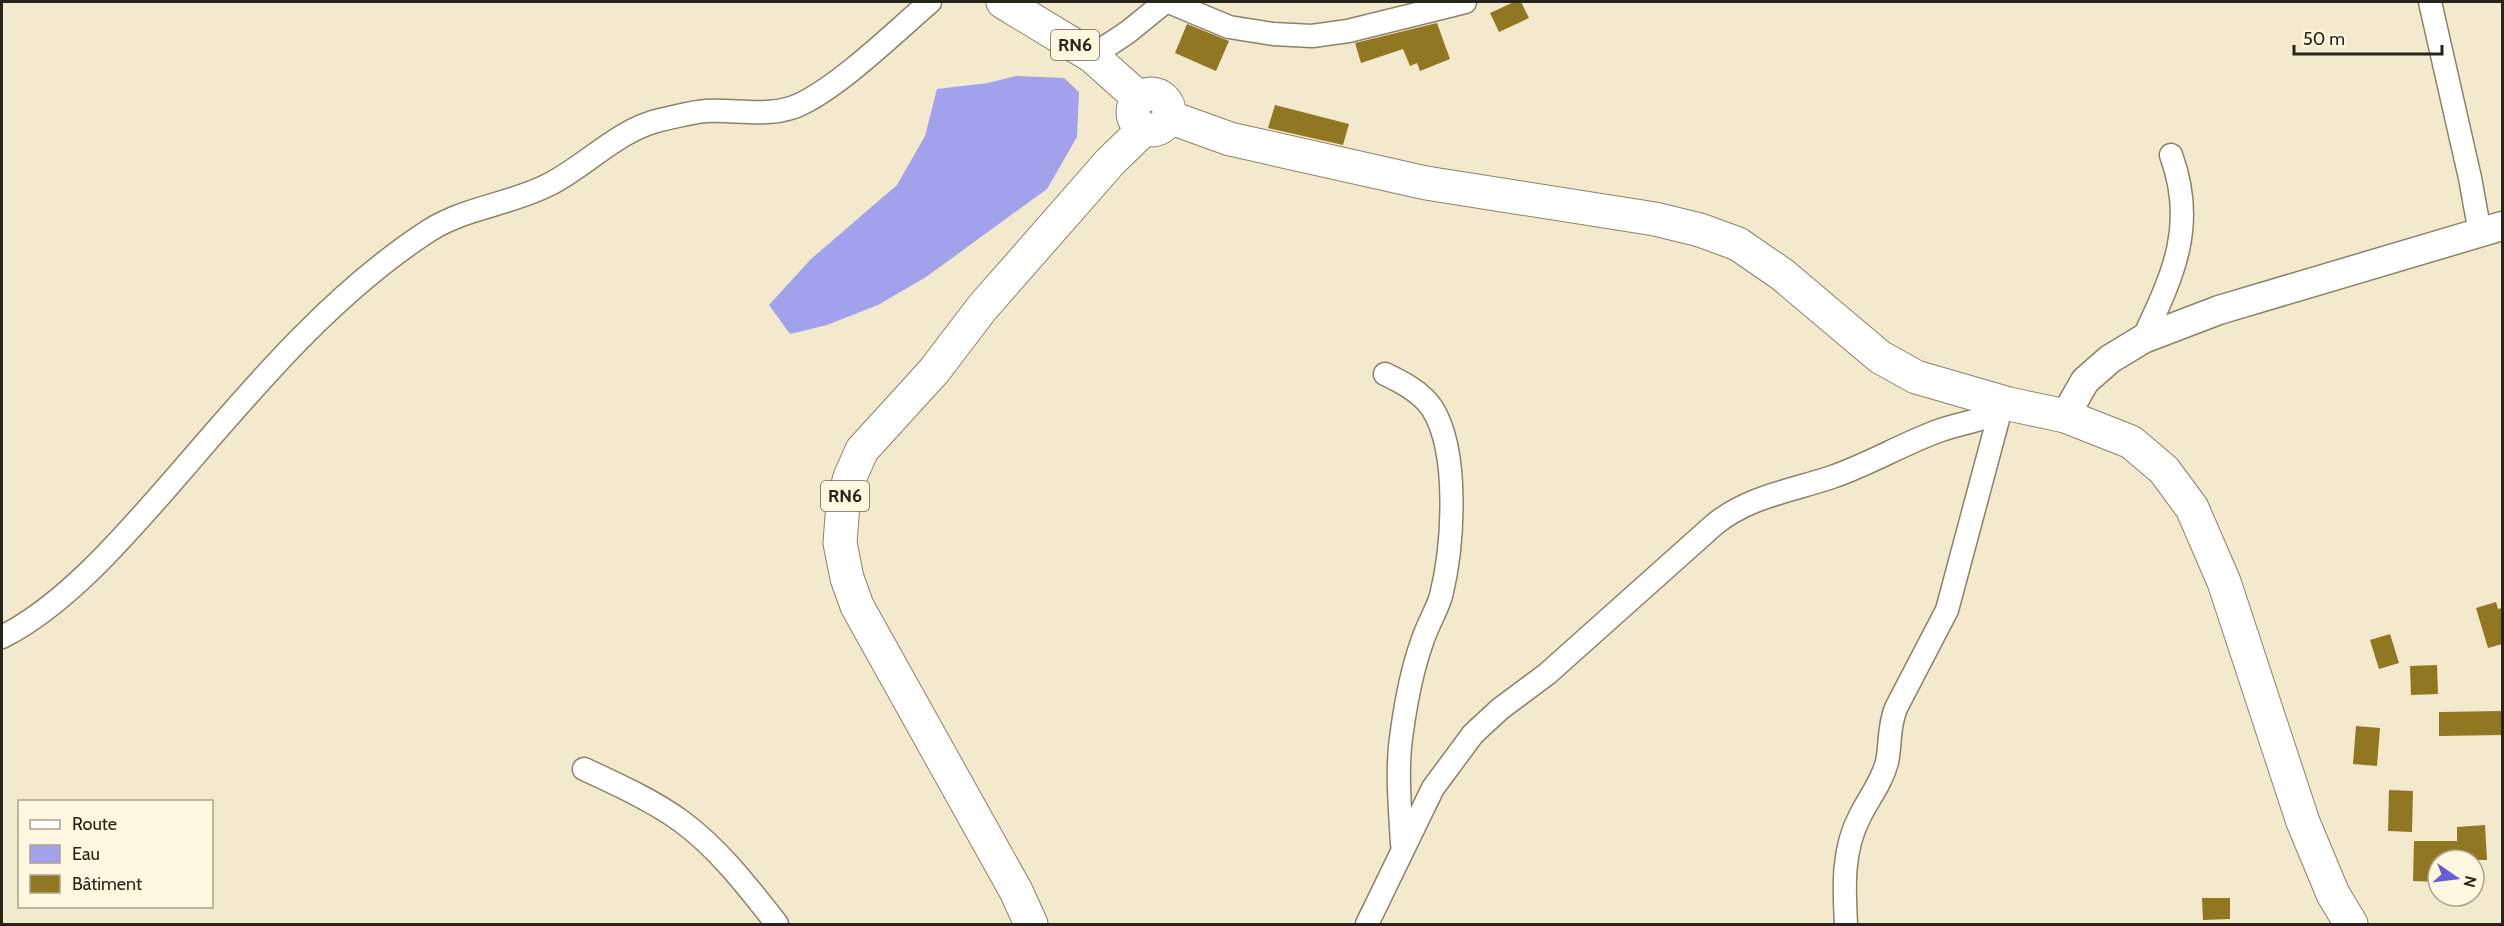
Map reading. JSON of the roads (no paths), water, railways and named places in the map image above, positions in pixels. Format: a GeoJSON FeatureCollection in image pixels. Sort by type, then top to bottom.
{"type":"FeatureCollection","features":[{"type":"Feature","properties":{"kind":"main road","name":"RN6"},"geometry":{"type":"LineString","coordinates":[[1003,2],[1092,56],[1151,115],[982,308],[934,371],[862,450],[850,477],[843,503],[840,543],[847,578],[857,606],[1016,891],[1031,924]]}},
{"type":"Feature","properties":{"kind":"main road"},"geometry":{"type":"LineString","coordinates":[[1151,115],[1230,139],[1426,183],[1655,219],[1700,230],[1738,244],[1845,325],[1880,357],[1907,372],[2005,408],[2065,416],[2131,442],[2164,470],[2192,508],[2224,582],[2303,822],[2333,894],[2351,924]]}},
{"type":"Feature","properties":{"kind":"street"},"geometry":{"type":"LineString","coordinates":[[2,637],[60,595],[101,560],[308,329],[432,228],[480,207],[519,197],[551,183],[596,152],[656,121],[704,111],[783,112],[803,104],[873,51],[930,2]]}},
{"type":"Feature","properties":{"kind":"street"},"geometry":{"type":"LineString","coordinates":[[1092,56],[1167,2],[1229,27],[1273,34],[1312,36],[1348,31],[1465,2]]}},
{"type":"Feature","properties":{"kind":"street"},"geometry":{"type":"LineString","coordinates":[[2065,416],[2085,381],[2110,359],[2143,339],[2219,310],[2491,230],[2458,124],[2430,2]]}},
{"type":"Feature","properties":{"kind":"street"},"geometry":{"type":"LineString","coordinates":[[2143,339],[2171,276],[2182,237],[2184,208],[2180,180],[2171,155]]}},
{"type":"Feature","properties":{"kind":"street"},"geometry":{"type":"LineString","coordinates":[[1385,374],[1408,384],[1432,408],[1447,449],[1451,495],[1449,556],[1440,598],[1421,642],[1401,732],[1399,786],[1402,848]]}},
{"type":"Feature","properties":{"kind":"street"},"geometry":{"type":"LineString","coordinates":[[1367,924],[1433,788],[1473,734],[1500,709],[1547,674],[1659,572],[1733,509],[1752,500],[1834,476],[1941,430],[2005,408]]}},
{"type":"Feature","properties":{"kind":"street"},"geometry":{"type":"LineString","coordinates":[[1846,924],[1846,856],[1849,845],[1860,817],[1885,769],[1890,725],[1896,708],[1947,610],[2005,408]]}},
{"type":"Feature","properties":{"kind":"street"},"geometry":{"type":"LineString","coordinates":[[584,769],[671,814],[698,834],[731,867],[777,924]]}},
{"type":"Feature","properties":{"kind":"water"},"geometry":{"type":"Polygon","coordinates":[[[1016,76],[1064,78],[1079,92],[1077,137],[1047,189],[926,277],[878,305],[827,325],[790,334],[769,305],[811,259],[897,185],[925,136],[937,89],[988,83],[1016,76]]]}}]}
